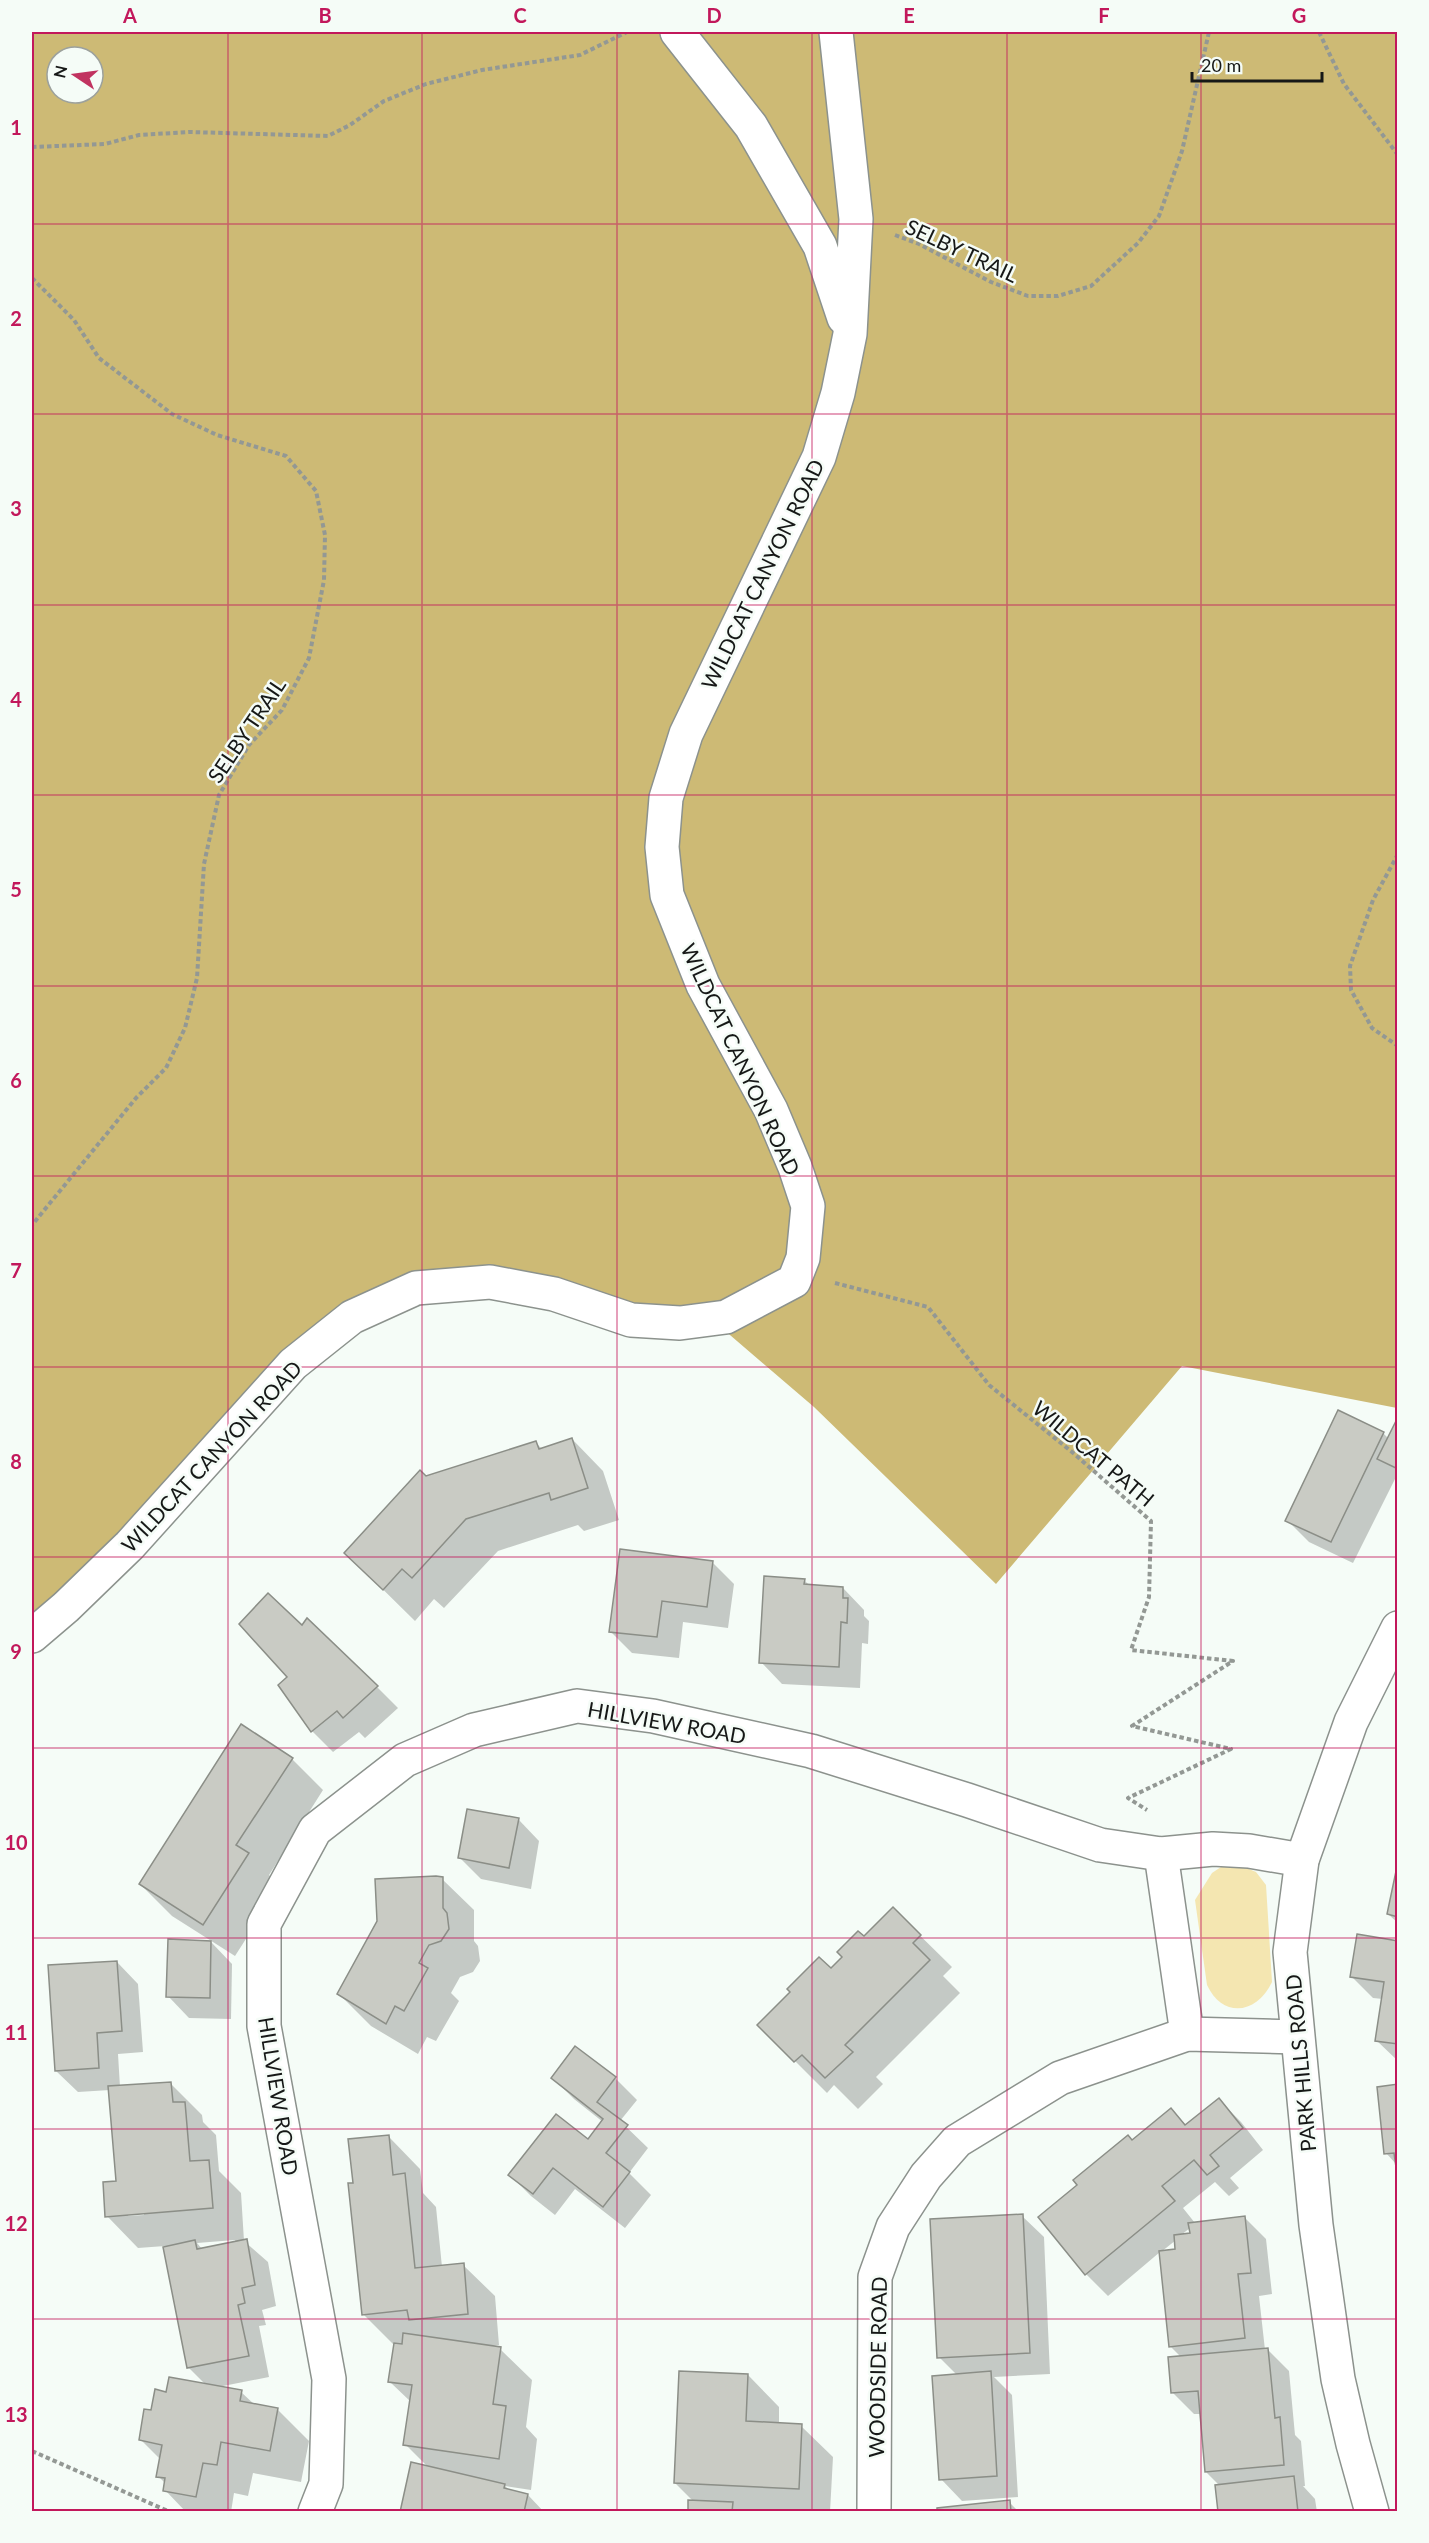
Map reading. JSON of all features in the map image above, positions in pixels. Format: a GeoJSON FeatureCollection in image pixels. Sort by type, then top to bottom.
{"type":"FeatureCollection","features":[{"type":"Feature","properties":{"kind":"street"},"geometry":{"type":"LineString","coordinates":[[677,32],[751,126],[820,246],[850,334]]}},
{"type":"Feature","properties":{"kind":"street","name":"WILDCAT CANYON ROAD"},"geometry":{"type":"LineString","coordinates":[[32,1636],[66,1607],[130,1545],[293,1364],[352,1317],[416,1288],[490,1282],[554,1294],[631,1320],[680,1323],[726,1317],[794,1281],[802,1258],[808,1206],[795,1167],[771,1110],[703,985],[667,895],[662,847],[666,798],[686,734],[819,457],[838,393],[850,334],[856,219],[836,32]]}},
{"type":"Feature","properties":{"kind":"street","name":"PARK HILLS ROAD"},"geometry":{"type":"LineString","coordinates":[[1371,2511],[1338,2379],[1316,2225],[1290,1952],[1302,1860],[1351,1722],[1398,1628]]}},
{"type":"Feature","properties":{"kind":"street","name":"HILLVIEW ROAD"},"geometry":{"type":"LineString","coordinates":[[315,2511],[326,2484],[328,2379],[264,2026],[264,1924],[315,1830],[405,1760],[474,1730],[577,1706],[653,1716],[811,1751],[1101,1845],[1161,1854],[1213,1849],[1249,1851],[1302,1860]]}},
{"type":"Feature","properties":{"kind":"street"},"geometry":{"type":"LineString","coordinates":[[1161,1854],[1187,2034]]}},
{"type":"Feature","properties":{"kind":"street","name":"WOODSIDE ROAD"},"geometry":{"type":"LineString","coordinates":[[874,2511],[875,2277],[893,2227],[926,2176],[957,2141],[1060,2078],[1187,2034],[1297,2037]]}},
{"type":"Feature","properties":{"kind":"path"},"geometry":{"type":"LineString","coordinates":[[32,147],[105,144],[139,135],[190,132],[328,136],[350,125],[384,101],[426,84],[482,70],[580,55],[627,32]]}},
{"type":"Feature","properties":{"kind":"path","name":"SELBY TRAIL"},"geometry":{"type":"LineString","coordinates":[[856,219],[919,244],[991,282],[1028,296],[1058,296],[1090,286],[1138,243],[1159,216],[1182,151],[1209,32]]}},
{"type":"Feature","properties":{"kind":"path"},"geometry":{"type":"LineString","coordinates":[[1319,32],[1344,84],[1398,155]]}},
{"type":"Feature","properties":{"kind":"path","name":"SELBY TRAIL"},"geometry":{"type":"LineString","coordinates":[[32,278],[74,320],[99,358],[172,414],[217,435],[286,456],[316,491],[325,535],[324,580],[309,658],[282,710],[249,745],[219,795],[204,864],[198,978],[185,1028],[166,1068],[135,1098],[32,1226]]}},
{"type":"Feature","properties":{"kind":"path"},"geometry":{"type":"LineString","coordinates":[[1398,854],[1373,900],[1350,966],[1351,990],[1372,1028],[1398,1046]]}},
{"type":"Feature","properties":{"kind":"path","name":"WILDCAT PATH"},"geometry":{"type":"LineString","coordinates":[[794,1281],[826,1281],[928,1307],[989,1385],[1072,1452],[1151,1521],[1149,1597],[1131,1650],[1233,1661],[1132,1726],[1231,1749],[1128,1798],[1156,1815]]}},
{"type":"Feature","properties":{"kind":"path"},"geometry":{"type":"LineString","coordinates":[[32,2451],[170,2511]]}},
{"type":"Feature","properties":{"kind":"shaded area"},"geometry":{"type":"Polygon","coordinates":[[[32,32],[1397,32],[1397,1408],[1182,1366],[996,1584],[814,1407],[723,1329],[507,1287],[350,1317],[32,1636],[32,32]]]}},
{"type":"Feature","properties":{"kind":"shaded area"},"geometry":{"type":"Polygon","coordinates":[[[1237,1864],[1256,1872],[1266,1885],[1272,1982],[1258,2001],[1240,2008],[1222,2003],[1207,1985],[1195,1900],[1212,1873],[1224,1865],[1237,1864]]]}},
{"type":"Feature","properties":{"kind":"building"},"geometry":{"type":"Polygon","coordinates":[[[1338,1410],[1384,1432],[1331,1542],[1285,1521],[1338,1410]]]}},
{"type":"Feature","properties":{"kind":"building"},"geometry":{"type":"Polygon","coordinates":[[[1398,1419],[1398,1469],[1377,1459],[1398,1419]]]}},
{"type":"Feature","properties":{"kind":"building"},"geometry":{"type":"Polygon","coordinates":[[[572,1438],[588,1488],[551,1500],[549,1493],[466,1519],[412,1578],[402,1569],[383,1590],[344,1553],[420,1470],[426,1476],[536,1441],[539,1449],[572,1438]]]}},
{"type":"Feature","properties":{"kind":"building"},"geometry":{"type":"Polygon","coordinates":[[[620,1549],[713,1561],[707,1607],[662,1601],[657,1637],[609,1632],[620,1549]]]}},
{"type":"Feature","properties":{"kind":"building"},"geometry":{"type":"Polygon","coordinates":[[[764,1576],[805,1579],[804,1584],[843,1587],[843,1598],[848,1598],[847,1623],[841,1622],[839,1667],[759,1663],[764,1576]]]}},
{"type":"Feature","properties":{"kind":"building"},"geometry":{"type":"Polygon","coordinates":[[[268,1593],[302,1625],[307,1618],[378,1686],[343,1718],[337,1711],[311,1732],[278,1685],[287,1677],[239,1624],[268,1593]]]}},
{"type":"Feature","properties":{"kind":"building"},"geometry":{"type":"Polygon","coordinates":[[[241,1724],[293,1758],[236,1845],[249,1853],[203,1925],[139,1884],[241,1724]]]}},
{"type":"Feature","properties":{"kind":"building"},"geometry":{"type":"Polygon","coordinates":[[[467,1809],[519,1818],[509,1868],[458,1858],[467,1809]]]}},
{"type":"Feature","properties":{"kind":"building"},"geometry":{"type":"Polygon","coordinates":[[[1396,1871],[1398,1872],[1398,1917],[1387,1914],[1396,1871]]]}},
{"type":"Feature","properties":{"kind":"building"},"geometry":{"type":"Polygon","coordinates":[[[443,1877],[443,1908],[447,1913],[449,1929],[441,1941],[429,1945],[419,1963],[428,1968],[404,2011],[395,2006],[386,2024],[337,1994],[377,1921],[375,1879],[443,1877]]]}},
{"type":"Feature","properties":{"kind":"building"},"geometry":{"type":"Polygon","coordinates":[[[893,1907],[921,1935],[913,1943],[930,1960],[845,2045],[853,2052],[825,2078],[802,2055],[794,2062],[757,2025],[790,1992],[787,1989],[819,1957],[831,1968],[842,1957],[837,1952],[858,1931],[864,1936],[893,1907]]]}},
{"type":"Feature","properties":{"kind":"building"},"geometry":{"type":"Polygon","coordinates":[[[1357,1934],[1398,1941],[1398,2044],[1375,2041],[1384,1982],[1350,1977],[1357,1934]]]}},
{"type":"Feature","properties":{"kind":"building"},"geometry":{"type":"Polygon","coordinates":[[[168,1939],[211,1941],[210,1998],[166,1997],[168,1939]]]}},
{"type":"Feature","properties":{"kind":"building"},"geometry":{"type":"Polygon","coordinates":[[[117,1961],[122,2031],[97,2033],[99,2068],[55,2071],[48,1965],[117,1961]]]}},
{"type":"Feature","properties":{"kind":"building"},"geometry":{"type":"Polygon","coordinates":[[[575,2046],[616,2077],[597,2102],[628,2125],[606,2153],[630,2172],[603,2207],[553,2168],[533,2194],[508,2175],[556,2114],[588,2139],[603,2119],[551,2078],[575,2046]]]}},
{"type":"Feature","properties":{"kind":"building"},"geometry":{"type":"Polygon","coordinates":[[[171,2082],[173,2102],[185,2102],[190,2161],[209,2160],[213,2208],[105,2217],[103,2182],[116,2181],[108,2086],[171,2082]]]}},
{"type":"Feature","properties":{"kind":"building"},"geometry":{"type":"Polygon","coordinates":[[[1398,2084],[1398,2182],[1394,2153],[1384,2154],[1377,2087],[1398,2084]]]}},
{"type":"Feature","properties":{"kind":"building"},"geometry":{"type":"Polygon","coordinates":[[[1219,2098],[1243,2128],[1210,2155],[1219,2166],[1207,2175],[1194,2160],[1162,2186],[1175,2201],[1085,2275],[1038,2217],[1077,2185],[1073,2180],[1128,2135],[1132,2140],[1171,2108],[1185,2125],[1219,2098]]]}},
{"type":"Feature","properties":{"kind":"building"},"geometry":{"type":"Polygon","coordinates":[[[389,2135],[393,2175],[405,2173],[415,2268],[464,2263],[468,2314],[409,2320],[407,2310],[362,2315],[348,2183],[353,2183],[348,2139],[389,2135]]]}},
{"type":"Feature","properties":{"kind":"building"},"geometry":{"type":"Polygon","coordinates":[[[1023,2214],[1030,2353],[937,2358],[930,2219],[1023,2214]]]}},
{"type":"Feature","properties":{"kind":"building"},"geometry":{"type":"Polygon","coordinates":[[[1245,2216],[1251,2273],[1238,2274],[1245,2338],[1169,2347],[1159,2251],[1175,2249],[1174,2235],[1190,2233],[1188,2223],[1245,2216]]]}},
{"type":"Feature","properties":{"kind":"building"},"geometry":{"type":"Polygon","coordinates":[[[247,2239],[255,2285],[242,2288],[245,2303],[238,2305],[249,2356],[187,2368],[163,2247],[195,2240],[197,2249],[247,2239]]]}},
{"type":"Feature","properties":{"kind":"building"},"geometry":{"type":"Polygon","coordinates":[[[403,2333],[501,2347],[493,2404],[506,2406],[499,2459],[403,2445],[412,2385],[388,2382],[394,2343],[402,2344],[403,2333]]]}},
{"type":"Feature","properties":{"kind":"building"},"geometry":{"type":"Polygon","coordinates":[[[1268,2348],[1275,2418],[1280,2417],[1284,2465],[1205,2472],[1198,2391],[1171,2393],[1168,2357],[1268,2348]]]}},
{"type":"Feature","properties":{"kind":"building"},"geometry":{"type":"Polygon","coordinates":[[[679,2371],[748,2374],[746,2421],[802,2424],[799,2489],[674,2483],[679,2371]]]}},
{"type":"Feature","properties":{"kind":"building"},"geometry":{"type":"Polygon","coordinates":[[[991,2371],[997,2476],[939,2480],[932,2376],[991,2371]]]}},
{"type":"Feature","properties":{"kind":"building"},"geometry":{"type":"Polygon","coordinates":[[[169,2377],[242,2390],[240,2401],[278,2408],[270,2451],[221,2442],[217,2465],[203,2463],[196,2497],[163,2491],[165,2478],[156,2477],[162,2445],[139,2440],[144,2409],[151,2410],[155,2389],[166,2392],[169,2377]]]}},
{"type":"Feature","properties":{"kind":"building"},"geometry":{"type":"Polygon","coordinates":[[[411,2462],[505,2484],[504,2488],[528,2494],[524,2512],[400,2512],[411,2462]]]}},
{"type":"Feature","properties":{"kind":"building"},"geometry":{"type":"Polygon","coordinates":[[[1294,2476],[1298,2512],[1218,2512],[1215,2485],[1294,2476]]]}},
{"type":"Feature","properties":{"kind":"building"},"geometry":{"type":"Polygon","coordinates":[[[688,2500],[733,2502],[732,2512],[688,2512],[688,2500]]]}},
{"type":"Feature","properties":{"kind":"building"},"geometry":{"type":"Polygon","coordinates":[[[1010,2500],[1011,2512],[937,2512],[937,2508],[1010,2500]]]}}]}
